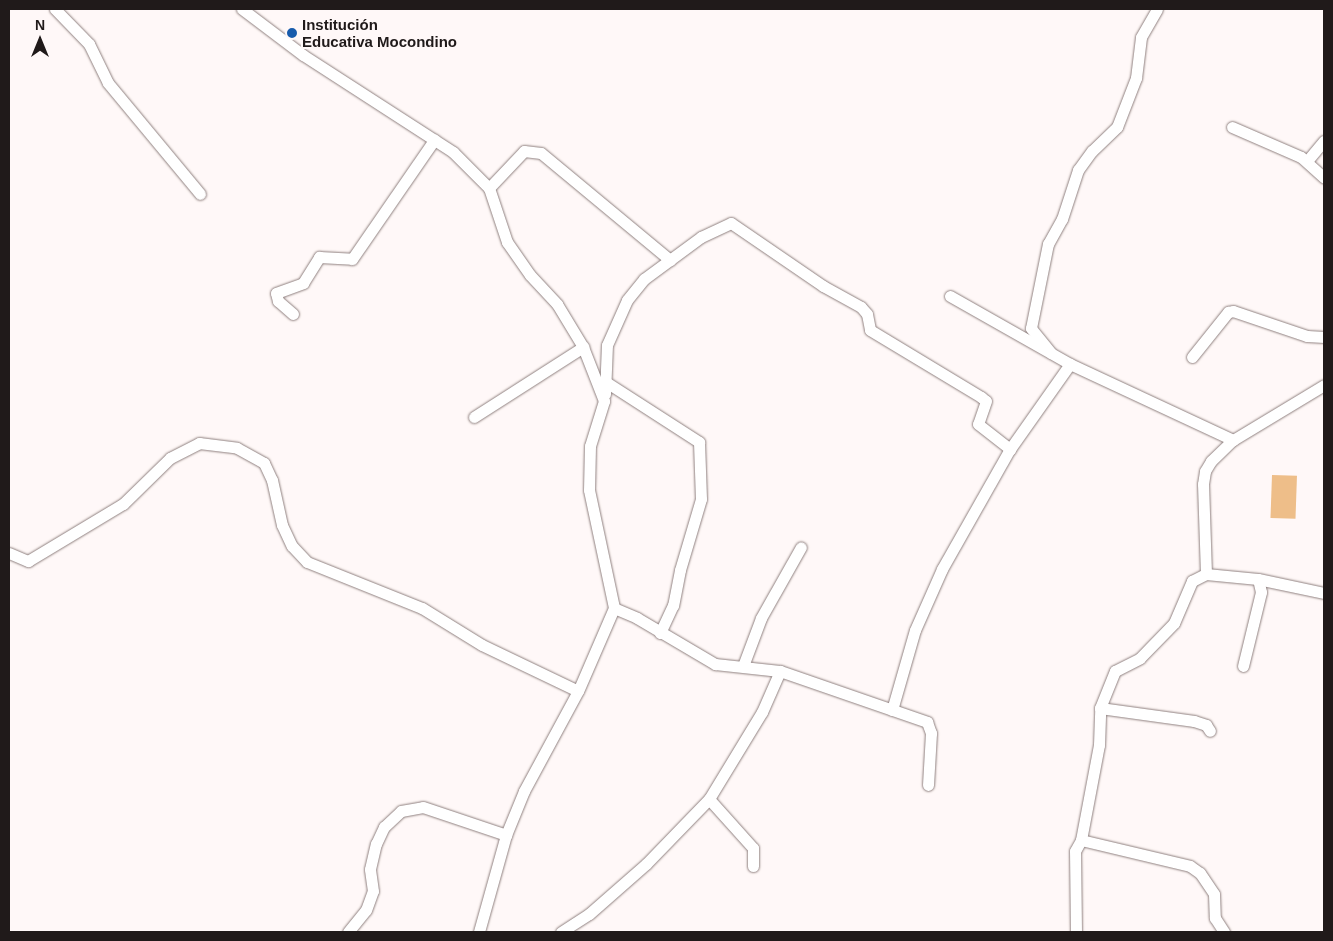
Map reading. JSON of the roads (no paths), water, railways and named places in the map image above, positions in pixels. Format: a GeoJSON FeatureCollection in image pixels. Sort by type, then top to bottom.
{"type":"FeatureCollection","features":[{"type":"Feature","properties":{"kind":"street"},"geometry":{"type":"LineString","coordinates":[[55,9],[88,44],[108,83],[200,194]]}},
{"type":"Feature","properties":{"kind":"street"},"geometry":{"type":"LineString","coordinates":[[242,9],[303,55],[453,152],[489,188],[507,242],[530,274],[557,304],[583,347],[604,401]]}},
{"type":"Feature","properties":{"kind":"street"},"geometry":{"type":"LineString","coordinates":[[1051,353],[1031,328],[1048,244],[1062,219],[1078,170],[1092,151],[1118,128],[1136,78],[1141,38],[1157,9]]}},
{"type":"Feature","properties":{"kind":"street"},"geometry":{"type":"LineString","coordinates":[[1232,127],[1306,161],[1324,178]]}},
{"type":"Feature","properties":{"kind":"street"},"geometry":{"type":"LineString","coordinates":[[293,314],[278,301],[276,293],[303,283],[319,257],[352,259],[434,140]]}},
{"type":"Feature","properties":{"kind":"street"},"geometry":{"type":"LineString","coordinates":[[1306,161],[1324,140]]}},
{"type":"Feature","properties":{"kind":"street"},"geometry":{"type":"LineString","coordinates":[[489,188],[524,151],[537,151],[670,260]]}},
{"type":"Feature","properties":{"kind":"street"},"geometry":{"type":"LineString","coordinates":[[493,932],[481,929],[506,835],[524,791],[578,691],[614,608],[590,490],[590,446],[604,401],[607,346],[627,300],[644,279],[720,227],[731,223],[743,229],[824,286],[861,307],[868,314],[870,330],[981,397],[986,402],[978,424],[1010,449]]}},
{"type":"Feature","properties":{"kind":"street"},"geometry":{"type":"LineString","coordinates":[[950,296],[1070,364],[1233,440]]}},
{"type":"Feature","properties":{"kind":"street"},"geometry":{"type":"LineString","coordinates":[[1192,357],[1228,312],[1233,311],[1307,336],[1324,336]]}},
{"type":"Feature","properties":{"kind":"street"},"geometry":{"type":"LineString","coordinates":[[474,417],[583,347]]}},
{"type":"Feature","properties":{"kind":"street"},"geometry":{"type":"LineString","coordinates":[[892,710],[926,602],[1010,449],[1070,364]]}},
{"type":"Feature","properties":{"kind":"street"},"geometry":{"type":"LineString","coordinates":[[606,382],[699,442],[701,499],[680,570],[673,605],[660,633]]}},
{"type":"Feature","properties":{"kind":"street"},"geometry":{"type":"LineString","coordinates":[[1206,574],[1205,471],[1233,440],[1324,385]]}},
{"type":"Feature","properties":{"kind":"street"},"geometry":{"type":"LineString","coordinates":[[9,553],[28,561],[124,504],[170,458],[200,443],[237,448],[264,463],[272,480],[282,525],[292,546],[307,562],[422,608],[482,645],[578,691]]}},
{"type":"Feature","properties":{"kind":"street"},"geometry":{"type":"LineString","coordinates":[[743,666],[761,618],[801,547]]}},
{"type":"Feature","properties":{"kind":"street"},"geometry":{"type":"LineString","coordinates":[[1076,932],[1074,862],[1081,840],[1099,745],[1100,708],[1114,671],[1140,658],[1174,623],[1192,581],[1206,574],[1258,579],[1324,592]]}},
{"type":"Feature","properties":{"kind":"street"},"geometry":{"type":"LineString","coordinates":[[1243,666],[1261,592],[1258,579]]}},
{"type":"Feature","properties":{"kind":"street"},"geometry":{"type":"LineString","coordinates":[[614,608],[715,664],[780,671],[926,722],[931,733],[928,785]]}},
{"type":"Feature","properties":{"kind":"street"},"geometry":{"type":"LineString","coordinates":[[561,932],[589,914],[646,864],[709,799],[762,712],[780,671]]}},
{"type":"Feature","properties":{"kind":"street"},"geometry":{"type":"LineString","coordinates":[[1100,708],[1194,721],[1206,725],[1210,731]]}},
{"type":"Feature","properties":{"kind":"street"},"geometry":{"type":"LineString","coordinates":[[709,799],[752,848],[754,866]]}},
{"type":"Feature","properties":{"kind":"street"},"geometry":{"type":"LineString","coordinates":[[348,932],[366,910],[373,891],[370,868],[376,844],[384,827],[400,811],[423,807],[506,835]]}},
{"type":"Feature","properties":{"kind":"street"},"geometry":{"type":"LineString","coordinates":[[1081,840],[1190,866],[1200,873],[1214,894],[1215,918],[1224,932]]}},
{"type":"Feature","properties":{"kind":"place","name":"Institución Educativa Mocondino"},"geometry":{"type":"Point","coordinates":[292,33]}}]}
